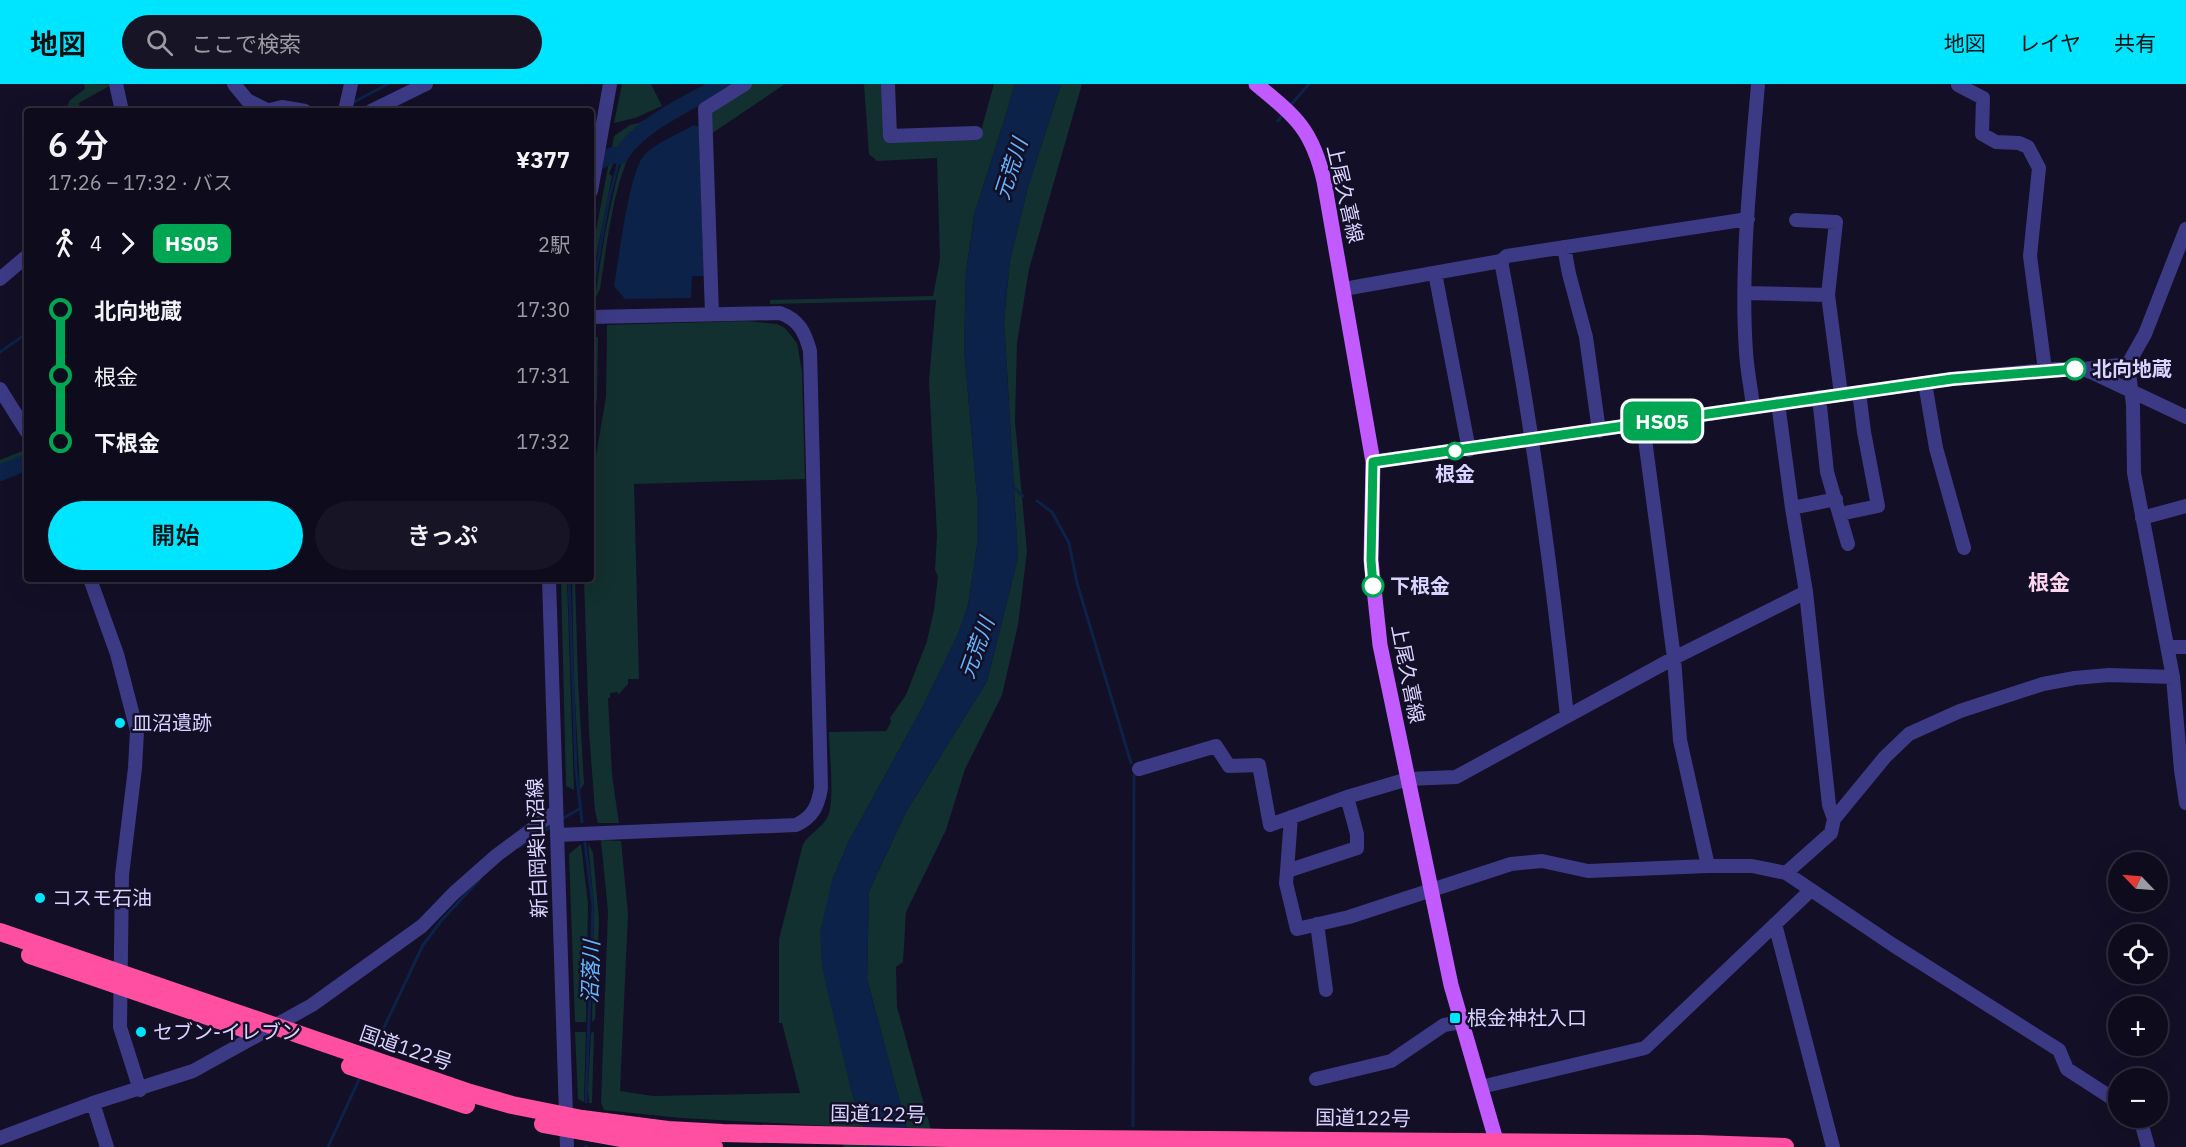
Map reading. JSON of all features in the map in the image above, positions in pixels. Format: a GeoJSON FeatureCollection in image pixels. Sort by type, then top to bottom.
{"type":"FeatureCollection","features":[{"type":"Feature","properties":{"kind":"highway","name":"国道122号"},"geometry":{"type":"LineString","coordinates":[[0,932],[121,980],[268,1031],[456,1102],[566,1131],[714,1147]]}},
{"type":"Feature","properties":{"kind":"highway","name":"国道122号"},"geometry":{"type":"LineString","coordinates":[[0,945],[121,980]]}},
{"type":"Feature","properties":{"kind":"highway","name":"国道122号"},"geometry":{"type":"LineString","coordinates":[[566,1131],[668,1130],[1125,1142],[1699,1144],[1785,1147]]}},
{"type":"Feature","properties":{"kind":"main road","name":"上尾久喜線"},"geometry":{"type":"LineString","coordinates":[[1256,84],[1300,122],[1314,147],[1324,181],[1373,462],[1371,560],[1376,616],[1451,985],[1498,1145]]}},
{"type":"Feature","properties":{"kind":"street"},"geometry":{"type":"LineString","coordinates":[[116,84],[121,108]]}},
{"type":"Feature","properties":{"kind":"street"},"geometry":{"type":"LineString","coordinates":[[234,84],[247,100],[262,108]]}},
{"type":"Feature","properties":{"kind":"street"},"geometry":{"type":"LineString","coordinates":[[346,108],[351,84]]}},
{"type":"Feature","properties":{"kind":"street"},"geometry":{"type":"LineString","coordinates":[[377,108],[426,84]]}},
{"type":"Feature","properties":{"kind":"street"},"geometry":{"type":"LineString","coordinates":[[594,175],[610,84]]}},
{"type":"Feature","properties":{"kind":"street"},"geometry":{"type":"LineString","coordinates":[[712,314],[705,109],[745,84]]}},
{"type":"Feature","properties":{"kind":"street"},"geometry":{"type":"LineString","coordinates":[[888,84],[890,136],[976,133]]}},
{"type":"Feature","properties":{"kind":"street"},"geometry":{"type":"LineString","coordinates":[[1753,407],[1746,351],[1745,293],[1758,84]]}},
{"type":"Feature","properties":{"kind":"street"},"geometry":{"type":"LineString","coordinates":[[1958,85],[1983,98],[1982,134],[1996,142],[2019,143],[2028,147],[2039,168],[2030,256],[2045,370]]}},
{"type":"Feature","properties":{"kind":"street"},"geometry":{"type":"LineString","coordinates":[[1344,289],[1501,261],[1507,256],[1748,219]]}},
{"type":"Feature","properties":{"kind":"street"},"geometry":{"type":"LineString","coordinates":[[1796,220],[1836,222],[1828,295],[1841,394]]}},
{"type":"Feature","properties":{"kind":"street"},"geometry":{"type":"LineString","coordinates":[[2185,236],[2145,334],[2128,364],[2132,391],[2134,473],[2173,677],[2186,801]]}},
{"type":"Feature","properties":{"kind":"street"},"geometry":{"type":"LineString","coordinates":[[1564,248],[1586,337],[1599,431]]}},
{"type":"Feature","properties":{"kind":"street"},"geometry":{"type":"LineString","coordinates":[[0,279],[24,259]]}},
{"type":"Feature","properties":{"kind":"street"},"geometry":{"type":"LineString","coordinates":[[1501,261],[1519,351],[1533,440],[1552,576],[1567,716]]}},
{"type":"Feature","properties":{"kind":"street"},"geometry":{"type":"LineString","coordinates":[[1435,273],[1469,450]]}},
{"type":"Feature","properties":{"kind":"street"},"geometry":{"type":"LineString","coordinates":[[1745,293],[1828,295]]}},
{"type":"Feature","properties":{"kind":"street"},"geometry":{"type":"LineString","coordinates":[[557,835],[796,825],[809,818],[819,800],[821,778],[810,351],[800,325],[789,316],[780,313],[594,317]]}},
{"type":"Feature","properties":{"kind":"street"},"geometry":{"type":"LineString","coordinates":[[1373,462],[1925,383],[2128,364]]}},
{"type":"Feature","properties":{"kind":"street"},"geometry":{"type":"LineString","coordinates":[[2082,369],[2186,417]]}},
{"type":"Feature","properties":{"kind":"street"},"geometry":{"type":"LineString","coordinates":[[1925,383],[1936,448],[1964,548]]}},
{"type":"Feature","properties":{"kind":"street"},"geometry":{"type":"LineString","coordinates":[[0,389],[24,427]]}},
{"type":"Feature","properties":{"kind":"street"},"geometry":{"type":"LineString","coordinates":[[1840,514],[1878,506],[1859,392]]}},
{"type":"Feature","properties":{"kind":"street"},"geometry":{"type":"LineString","coordinates":[[1819,398],[1827,472],[1848,544]]}},
{"type":"Feature","properties":{"kind":"street"},"geometry":{"type":"LineString","coordinates":[[1778,403],[1806,592],[1829,805],[1834,819]]}},
{"type":"Feature","properties":{"kind":"street"},"geometry":{"type":"LineString","coordinates":[[1643,424],[1674,658],[1680,740],[1708,866]]}},
{"type":"Feature","properties":{"kind":"street"},"geometry":{"type":"LineString","coordinates":[[1792,508],[1836,498]]}},
{"type":"Feature","properties":{"kind":"street"},"geometry":{"type":"LineString","coordinates":[[2142,518],[2186,506]]}},
{"type":"Feature","properties":{"kind":"street"},"geometry":{"type":"LineString","coordinates":[[91,582],[117,654],[137,731],[135,768],[122,875],[120,1027],[140,1090]]}},
{"type":"Feature","properties":{"kind":"street","name":"新白岡柴山沼線"},"geometry":{"type":"LineString","coordinates":[[549,582],[566,1131]]}},
{"type":"Feature","properties":{"kind":"street"},"geometry":{"type":"LineString","coordinates":[[1139,769],[1216,746],[1229,766],[1259,765],[1270,825],[1347,796],[1408,779],[1456,777],[1674,658],[1806,592]]}},
{"type":"Feature","properties":{"kind":"street"},"geometry":{"type":"LineString","coordinates":[[2168,647],[2186,647]]}},
{"type":"Feature","properties":{"kind":"street"},"geometry":{"type":"LineString","coordinates":[[1786,873],[1831,833],[1834,819],[1885,757],[1909,734],[1959,711],[2043,684],[2109,675],[2173,677]]}},
{"type":"Feature","properties":{"kind":"street"},"geometry":{"type":"LineString","coordinates":[[1287,871],[1357,848],[1357,834],[1347,796]]}},
{"type":"Feature","properties":{"kind":"street"},"geometry":{"type":"LineString","coordinates":[[0,1138],[93,1103],[140,1090],[193,1071],[268,1031],[312,1005],[422,926],[454,892],[497,855],[555,812]]}},
{"type":"Feature","properties":{"kind":"street"},"geometry":{"type":"LineString","coordinates":[[1291,817],[1286,883],[1298,929],[1349,917],[1511,864],[1542,861],[1588,871],[1752,866],[1786,873],[1810,891],[2059,1050],[2067,1069],[2108,1096]]}},
{"type":"Feature","properties":{"kind":"street"},"geometry":{"type":"LineString","coordinates":[[1481,1087],[1645,1048],[1810,891]]}},
{"type":"Feature","properties":{"kind":"street"},"geometry":{"type":"LineString","coordinates":[[1317,924],[1326,990]]}},
{"type":"Feature","properties":{"kind":"street"},"geometry":{"type":"LineString","coordinates":[[1775,924],[1833,1147]]}},
{"type":"Feature","properties":{"kind":"street"},"geometry":{"type":"LineString","coordinates":[[1316,1079],[1391,1061],[1444,1025],[1462,1022]]}},
{"type":"Feature","properties":{"kind":"street"},"geometry":{"type":"LineString","coordinates":[[93,1103],[107,1147]]}},
{"type":"Feature","properties":{"kind":"street"},"geometry":{"type":"LineString","coordinates":[[2143,1128],[2148,1147]]}},
{"type":"Feature","properties":{"kind":"green space"},"geometry":{"type":"Polygon","coordinates":[[[84,84],[111,85],[79,103],[80,108],[66,108],[70,100],[85,89],[84,84]]]}},
{"type":"Feature","properties":{"kind":"green space"},"geometry":{"type":"Polygon","coordinates":[[[622,84],[651,84],[662,106],[635,118],[614,123],[622,84]]]}},
{"type":"Feature","properties":{"kind":"green space"},"geometry":{"type":"Polygon","coordinates":[[[707,84],[714,84],[648,121],[626,141],[620,151],[611,153],[614,136],[707,84]]]}},
{"type":"Feature","properties":{"kind":"green space"},"geometry":{"type":"Polygon","coordinates":[[[726,84],[734,84],[641,139],[632,151],[618,187],[600,289],[595,299],[619,169],[631,142],[726,84]]]}},
{"type":"Feature","properties":{"kind":"green space"},"geometry":{"type":"Polygon","coordinates":[[[750,84],[785,84],[711,134],[713,111],[750,84]]]}},
{"type":"Feature","properties":{"kind":"green space"},"geometry":{"type":"Polygon","coordinates":[[[864,84],[883,84],[886,139],[979,138],[994,84],[1014,84],[974,215],[966,273],[964,349],[977,496],[977,546],[968,605],[959,632],[922,708],[848,843],[832,881],[851,1090],[863,1123],[867,1147],[844,1147],[834,1127],[830,1126],[681,1118],[604,1110],[601,1103],[608,912],[601,840],[621,841],[628,914],[620,1091],[653,1096],[800,1093],[782,1023],[779,1023],[779,939],[803,844],[825,820],[830,809],[829,732],[886,731],[891,722],[890,718],[906,695],[927,641],[938,576],[935,570],[937,535],[929,381],[936,300],[770,304],[770,300],[933,296],[940,259],[937,158],[877,161],[869,154],[864,84]]]}},
{"type":"Feature","properties":{"kind":"green space"},"geometry":{"type":"Polygon","coordinates":[[[1061,84],[1082,84],[1029,269],[1017,343],[1015,421],[1027,551],[1018,625],[1002,695],[965,769],[946,830],[906,912],[903,962],[896,967],[897,1007],[934,1147],[912,1147],[867,979],[869,891],[906,812],[987,681],[1018,558],[1004,320],[1010,260],[1028,187],[1061,84]]]}},
{"type":"Feature","properties":{"kind":"green space"},"geometry":{"type":"Polygon","coordinates":[[[614,161],[609,174],[612,176],[594,268],[594,241],[609,162],[614,161]]]}},
{"type":"Feature","properties":{"kind":"green space"},"geometry":{"type":"Polygon","coordinates":[[[747,321],[777,324],[785,328],[797,343],[802,371],[805,479],[634,484],[639,679],[628,679],[628,684],[618,695],[618,692],[610,693],[610,698],[608,698],[612,775],[619,823],[598,823],[595,811],[589,732],[584,582],[594,582],[594,468],[606,396],[607,325],[747,321]]]}},
{"type":"Feature","properties":{"kind":"green space"},"geometry":{"type":"Polygon","coordinates":[[[594,337],[598,337],[597,398],[594,420],[594,337]]]}},
{"type":"Feature","properties":{"kind":"green space"},"geometry":{"type":"Polygon","coordinates":[[[24,450],[24,459],[0,469],[0,460],[24,450]]]}},
{"type":"Feature","properties":{"kind":"green space"},"geometry":{"type":"Polygon","coordinates":[[[561,582],[567,582],[574,790],[566,786],[561,582]]]}},
{"type":"Feature","properties":{"kind":"green space"},"geometry":{"type":"Polygon","coordinates":[[[572,582],[575,582],[584,784],[580,790],[574,682],[572,582]]]}},
{"type":"Feature","properties":{"kind":"green space"},"geometry":{"type":"Polygon","coordinates":[[[588,843],[593,853],[599,920],[595,1019],[592,1022],[594,905],[588,843]]]}},
{"type":"Feature","properties":{"kind":"green space"},"geometry":{"type":"Polygon","coordinates":[[[581,844],[588,904],[586,1022],[575,1022],[569,854],[581,844]]]}},
{"type":"Feature","properties":{"kind":"green space"},"geometry":{"type":"Polygon","coordinates":[[[575,1032],[586,1032],[584,1102],[578,1099],[575,1032]]]}},
{"type":"Feature","properties":{"kind":"green space"},"geometry":{"type":"Polygon","coordinates":[[[594,1032],[592,1103],[589,1103],[591,1033],[594,1032]]]}},
{"type":"Feature","properties":{"kind":"water","name":"元荒川"},"geometry":{"type":"Polygon","coordinates":[[[1014,84],[1061,84],[1028,187],[1010,260],[1004,320],[1018,558],[987,681],[906,812],[869,891],[867,979],[912,1147],[867,1147],[863,1123],[851,1090],[822,968],[820,932],[832,881],[848,843],[922,708],[959,632],[968,605],[977,546],[977,496],[964,349],[966,273],[974,215],[1014,84]]]}},
{"type":"Feature","properties":{"kind":"water"},"geometry":{"type":"Polygon","coordinates":[[[694,125],[699,127],[704,276],[692,276],[691,298],[625,299],[614,286],[629,196],[639,163],[655,146],[694,125]]]}},
{"type":"Feature","properties":{"kind":"waterway"},"geometry":{"type":"LineString","coordinates":[[352,103],[388,84]]}},
{"type":"Feature","properties":{"kind":"waterway"},"geometry":{"type":"LineString","coordinates":[[594,164],[612,155],[620,156],[629,144],[652,124],[722,84]]}},
{"type":"Feature","properties":{"kind":"waterway"},"geometry":{"type":"LineString","coordinates":[[1290,106],[1309,84]]}},
{"type":"Feature","properties":{"kind":"waterway"},"geometry":{"type":"LineString","coordinates":[[1278,121],[1284,113]]}},
{"type":"Feature","properties":{"kind":"waterway","name":"沼落川"},"geometry":{"type":"LineString","coordinates":[[594,283],[608,203],[620,156]]}},
{"type":"Feature","properties":{"kind":"waterway"},"geometry":{"type":"LineString","coordinates":[[0,352],[24,335]]}},
{"type":"Feature","properties":{"kind":"waterway"},"geometry":{"type":"LineString","coordinates":[[0,473],[24,463]]}},
{"type":"Feature","properties":{"kind":"waterway"},"geometry":{"type":"LineString","coordinates":[[1013,487],[1023,496]]}},
{"type":"Feature","properties":{"kind":"waterway"},"geometry":{"type":"LineString","coordinates":[[1037,501],[1052,512],[1069,543],[1077,583],[1131,763]]}},
{"type":"Feature","properties":{"kind":"waterway","name":"沼落川"},"geometry":{"type":"LineString","coordinates":[[569,582],[576,769],[582,822]]}},
{"type":"Feature","properties":{"kind":"waterway"},"geometry":{"type":"LineString","coordinates":[[1133,1126],[1134,775]]}},
{"type":"Feature","properties":{"kind":"waterway"},"geometry":{"type":"LineString","coordinates":[[562,819],[579,809]]}},
{"type":"Feature","properties":{"kind":"waterway"},"geometry":{"type":"LineString","coordinates":[[519,847],[552,826]]}},
{"type":"Feature","properties":{"kind":"waterway","name":"沼落川"},"geometry":{"type":"LineString","coordinates":[[585,843],[593,906],[586,1102]]}},
{"type":"Feature","properties":{"kind":"waterway"},"geometry":{"type":"LineString","coordinates":[[372,1053],[423,945],[441,921],[480,879]]}},
{"type":"Feature","properties":{"kind":"waterway"},"geometry":{"type":"LineString","coordinates":[[328,1147],[361,1075]]}},
{"type":"Feature","properties":{"kind":"bus line","name":"HS05"},"geometry":{"type":"LineString","coordinates":[[1373,586],[1371,530],[1374,491],[1373,462],[1952,379],[2075,369]]}},
{"type":"Feature","properties":{"kind":"place","name":"北向地蔵"},"geometry":{"type":"Point","coordinates":[2075,369]}},
{"type":"Feature","properties":{"kind":"place","name":"根金"},"geometry":{"type":"Point","coordinates":[1455,451]}},
{"type":"Feature","properties":{"kind":"place","name":"下根金"},"geometry":{"type":"Point","coordinates":[1373,586]}},
{"type":"Feature","properties":{"kind":"place","name":"皿沼遺跡"},"geometry":{"type":"Point","coordinates":[120,723]}},
{"type":"Feature","properties":{"kind":"place","name":"コスモ石油"},"geometry":{"type":"Point","coordinates":[40,898]}},
{"type":"Feature","properties":{"kind":"place","name":"根金神社入口"},"geometry":{"type":"Point","coordinates":[1455,1018]}},
{"type":"Feature","properties":{"kind":"place","name":"セブン-イレブン"},"geometry":{"type":"Point","coordinates":[141,1032]}},
{"type":"Feature","properties":{"kind":"district","name":"根金"},"geometry":{"type":"Point","coordinates":[2049,583]}}]}
